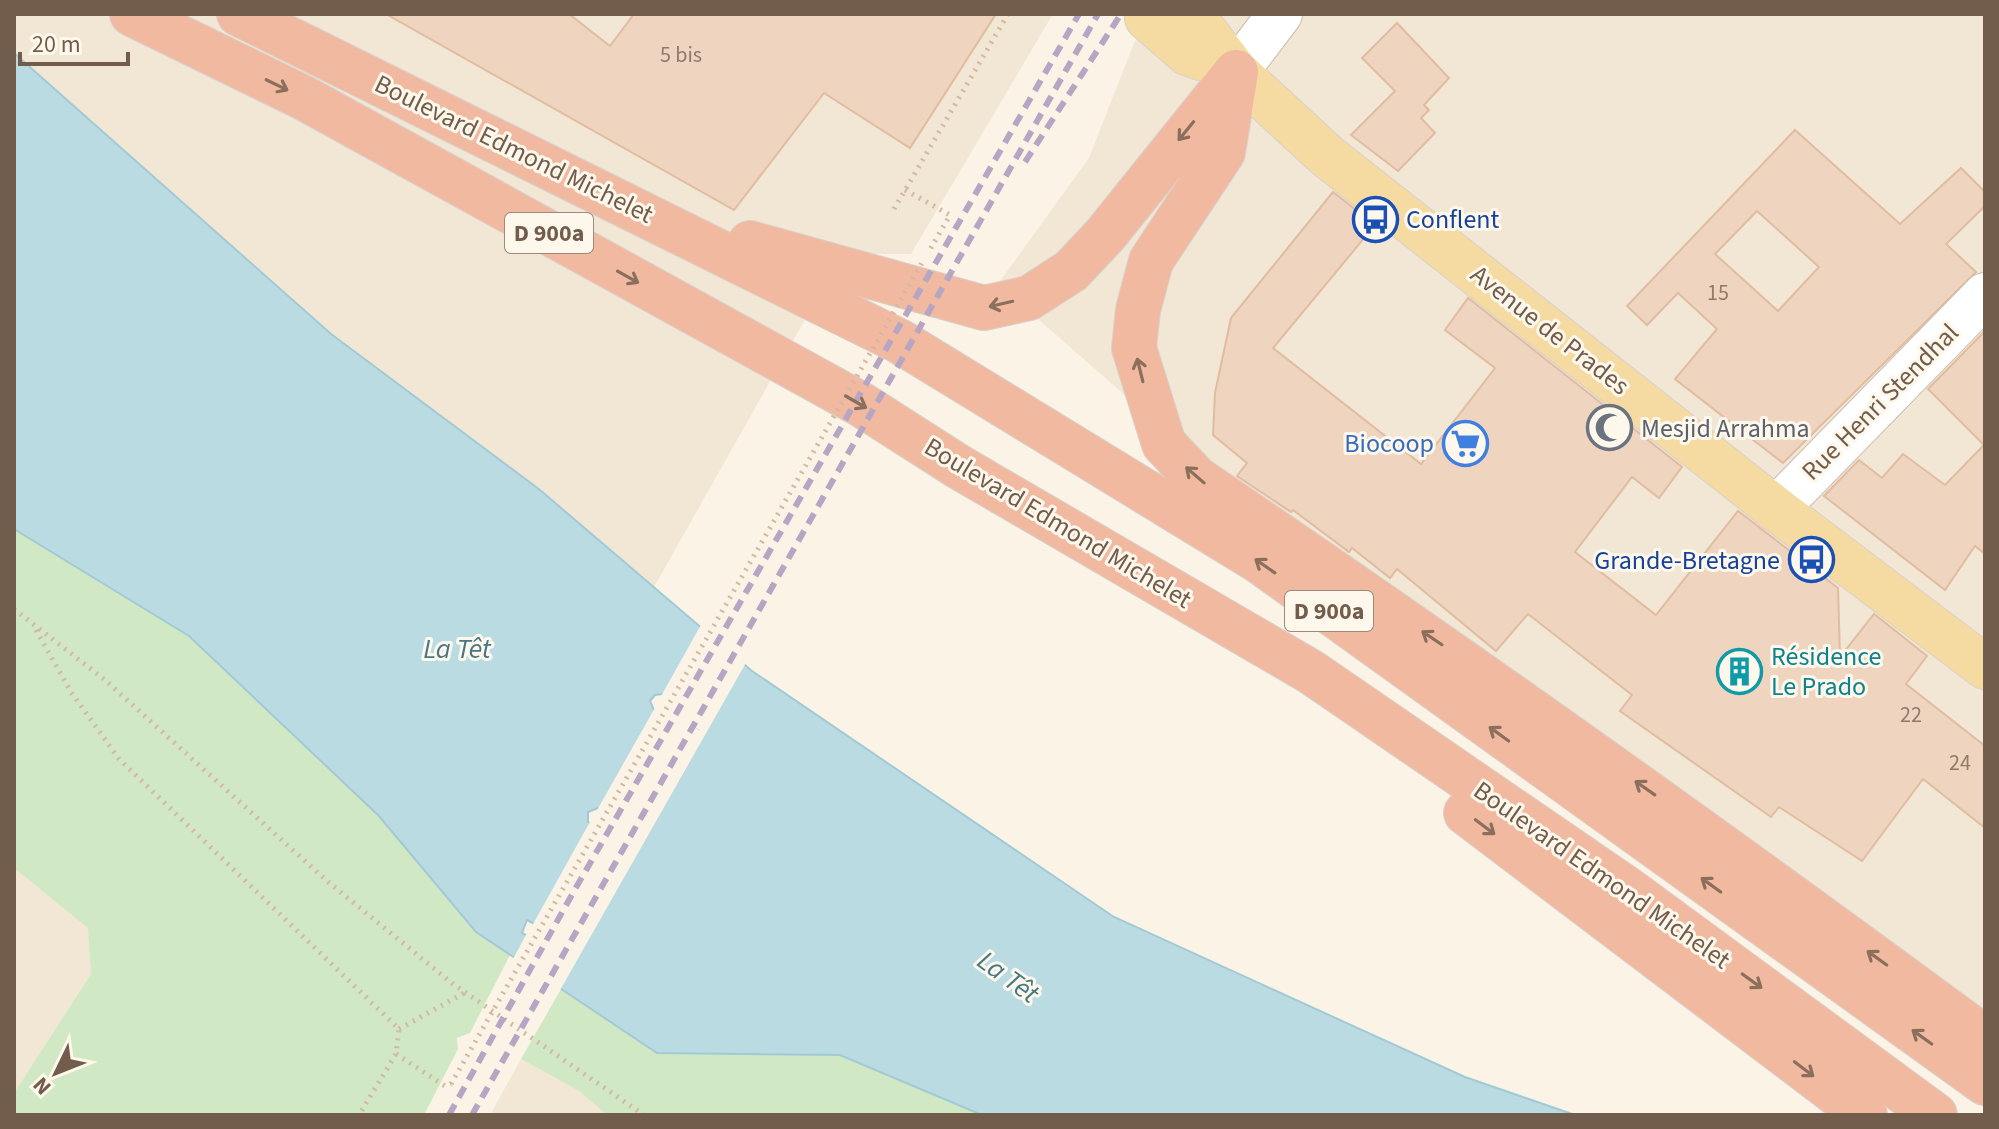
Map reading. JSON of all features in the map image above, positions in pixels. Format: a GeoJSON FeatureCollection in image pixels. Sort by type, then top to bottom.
{"type":"FeatureCollection","features":[{"type":"Feature","properties":{"kind":"highway","name":"Boulevard Edmond Michelet"},"geometry":{"type":"LineString","coordinates":[[132,14],[332,114],[848,397],[959,467],[1311,672],[1630,891],[1935,1115]]}},
{"type":"Feature","properties":{"kind":"highway","name":"Boulevard Edmond Michelet"},"geometry":{"type":"LineString","coordinates":[[239,14],[899,341],[1259,561],[1985,1083]]}},
{"type":"Feature","properties":{"kind":"highway"},"geometry":{"type":"LineString","coordinates":[[630,207],[852,274],[984,308],[1029,298],[1071,271],[1105,235],[1236,72]]}},
{"type":"Feature","properties":{"kind":"highway"},"geometry":{"type":"LineString","coordinates":[[1236,72],[1223,152],[1151,261],[1138,310],[1134,348],[1164,444],[1196,478],[1696,824],[1985,1038]]}},
{"type":"Feature","properties":{"kind":"highway"},"geometry":{"type":"LineString","coordinates":[[959,467],[1434,788],[1865,1115]]}},
{"type":"Feature","properties":{"kind":"main road"},"geometry":{"type":"LineString","coordinates":[[1165,16],[1187,53],[1236,72]]}},
{"type":"Feature","properties":{"kind":"main road","name":"Avenue de Prades"},"geometry":{"type":"LineString","coordinates":[[1236,72],[1327,156],[1776,509],[1985,667]]}},
{"type":"Feature","properties":{"kind":"street"},"geometry":{"type":"LineString","coordinates":[[1236,72],[1280,14]]}},
{"type":"Feature","properties":{"kind":"street","name":"Rue Henri Stendhal"},"geometry":{"type":"LineString","coordinates":[[1776,509],[1985,295]]}},
{"type":"Feature","properties":{"kind":"path"},"geometry":{"type":"LineString","coordinates":[[894,209],[1008,14]]}},
{"type":"Feature","properties":{"kind":"path"},"geometry":{"type":"LineString","coordinates":[[396,1054],[445,1086],[451,1084],[950,215],[905,190]]}},
{"type":"Feature","properties":{"kind":"path"},"geometry":{"type":"LineString","coordinates":[[14,609],[105,680],[327,881],[466,992],[644,1115]]}},
{"type":"Feature","properties":{"kind":"path"},"geometry":{"type":"LineString","coordinates":[[34,626],[71,692],[119,759],[399,1029]]}},
{"type":"Feature","properties":{"kind":"path"},"geometry":{"type":"LineString","coordinates":[[399,1029],[466,992]]}},
{"type":"Feature","properties":{"kind":"path"},"geometry":{"type":"LineString","coordinates":[[359,1115],[396,1054],[399,1029]]}},
{"type":"Feature","properties":{"kind":"shaded area"},"geometry":{"type":"Polygon","coordinates":[[[14,14],[1053,14],[911,254],[842,254],[654,587],[540,490],[331,334],[67,102],[14,53],[14,14]]]}},
{"type":"Feature","properties":{"kind":"shaded area"},"geometry":{"type":"Polygon","coordinates":[[[1155,14],[1985,14],[1985,1033],[1167,432],[998,284],[1089,158],[1134,43],[1155,14]]]}},
{"type":"Feature","properties":{"kind":"shaded area"},"geometry":{"type":"Polygon","coordinates":[[[14,868],[89,928],[91,974],[14,1093],[14,868]]]}},
{"type":"Feature","properties":{"kind":"shaded area"},"geometry":{"type":"Polygon","coordinates":[[[521,1059],[579,1091],[607,1115],[490,1115],[521,1059]]]}},
{"type":"Feature","properties":{"kind":"green space"},"geometry":{"type":"Polygon","coordinates":[[[14,529],[189,636],[379,816],[476,932],[510,955],[470,1033],[457,1038],[458,1049],[424,1115],[14,1115],[14,1093],[91,974],[88,928],[14,868],[14,529]]]}},
{"type":"Feature","properties":{"kind":"green space"},"geometry":{"type":"Polygon","coordinates":[[[561,989],[657,1053],[840,1055],[982,1115],[607,1115],[579,1091],[521,1059],[561,989]]]}},
{"type":"Feature","properties":{"kind":"water","name":"La Têt"},"geometry":{"type":"Polygon","coordinates":[[[14,53],[331,334],[540,490],[752,671],[1114,917],[1465,1077],[1575,1115],[982,1115],[840,1055],[657,1053],[476,932],[379,816],[189,636],[14,529],[14,53]],[[662,694],[655,695],[650,701],[654,710],[704,733],[708,719],[662,694]],[[598,808],[588,812],[588,822],[636,849],[641,833],[598,808]],[[527,920],[522,933],[573,960],[578,947],[527,920]]]}},
{"type":"Feature","properties":{"kind":"pier"},"geometry":{"type":"Polygon","coordinates":[[[702,623],[747,661],[559,992],[512,961],[528,931],[574,954],[575,950],[532,926],[591,820],[636,844],[638,836],[596,812],[656,706],[699,730],[705,727],[705,722],[660,698],[702,623]]]}},
{"type":"Feature","properties":{"kind":"building"},"geometry":{"type":"Polygon","coordinates":[[[386,14],[569,14],[610,46],[634,14],[996,14],[910,148],[824,93],[734,210],[386,14]]]}},
{"type":"Feature","properties":{"kind":"building"},"geometry":{"type":"Polygon","coordinates":[[[1397,23],[1449,78],[1424,105],[1429,110],[1421,118],[1435,133],[1398,171],[1351,135],[1395,91],[1362,58],[1397,23]]]}},
{"type":"Feature","properties":{"kind":"building"},"geometry":{"type":"Polygon","coordinates":[[[1795,130],[1900,224],[1961,168],[1985,192],[1985,206],[1946,244],[1976,272],[1783,463],[1675,379],[1717,329],[1678,293],[1647,325],[1627,306],[1795,130]],[[1757,211],[1715,254],[1778,311],[1819,267],[1757,211]]]}},
{"type":"Feature","properties":{"kind":"building"},"geometry":{"type":"Polygon","coordinates":[[[1333,192],[1375,225],[1273,348],[1421,464],[1495,368],[1445,330],[1468,298],[1682,467],[1659,498],[1632,477],[1575,552],[1656,615],[1738,511],[1838,588],[1840,657],[1874,614],[1927,656],[1906,684],[1985,746],[1985,828],[1923,779],[1862,861],[1779,807],[1771,817],[1620,711],[1632,695],[1528,614],[1496,651],[1397,569],[1390,578],[1352,548],[1349,552],[1293,510],[1291,512],[1237,476],[1247,463],[1213,435],[1215,393],[1231,318],[1333,192]]]}},
{"type":"Feature","properties":{"kind":"building"},"geometry":{"type":"Polygon","coordinates":[[[1985,331],[1985,554],[1975,546],[1945,590],[1824,496],[1859,460],[1882,478],[1903,454],[1945,485],[1984,445],[1928,389],[1985,331]]]}},
{"type":"Feature","properties":{"kind":"railway"},"geometry":{"type":"LineString","coordinates":[[449,1115],[574,891],[1079,14]]}},
{"type":"Feature","properties":{"kind":"railway"},"geometry":{"type":"LineString","coordinates":[[472,1115],[1098,14]]}},
{"type":"Feature","properties":{"kind":"railway"},"geometry":{"type":"LineString","coordinates":[[1025,162],[1121,14]]}},
{"type":"Feature","properties":{"kind":"place","name":"Conflent"},"geometry":{"type":"Point","coordinates":[1375,219]}},
{"type":"Feature","properties":{"kind":"place","name":"Mesjid Arrahma"},"geometry":{"type":"Point","coordinates":[1610,428]}},
{"type":"Feature","properties":{"kind":"place","name":"Biocoop"},"geometry":{"type":"Point","coordinates":[1465,443]}},
{"type":"Feature","properties":{"kind":"place","name":"Grande-Bretagne"},"geometry":{"type":"Point","coordinates":[1811,560]}},
{"type":"Feature","properties":{"kind":"place","name":"Résidence Le Prado"},"geometry":{"type":"Point","coordinates":[1740,671]}}]}
